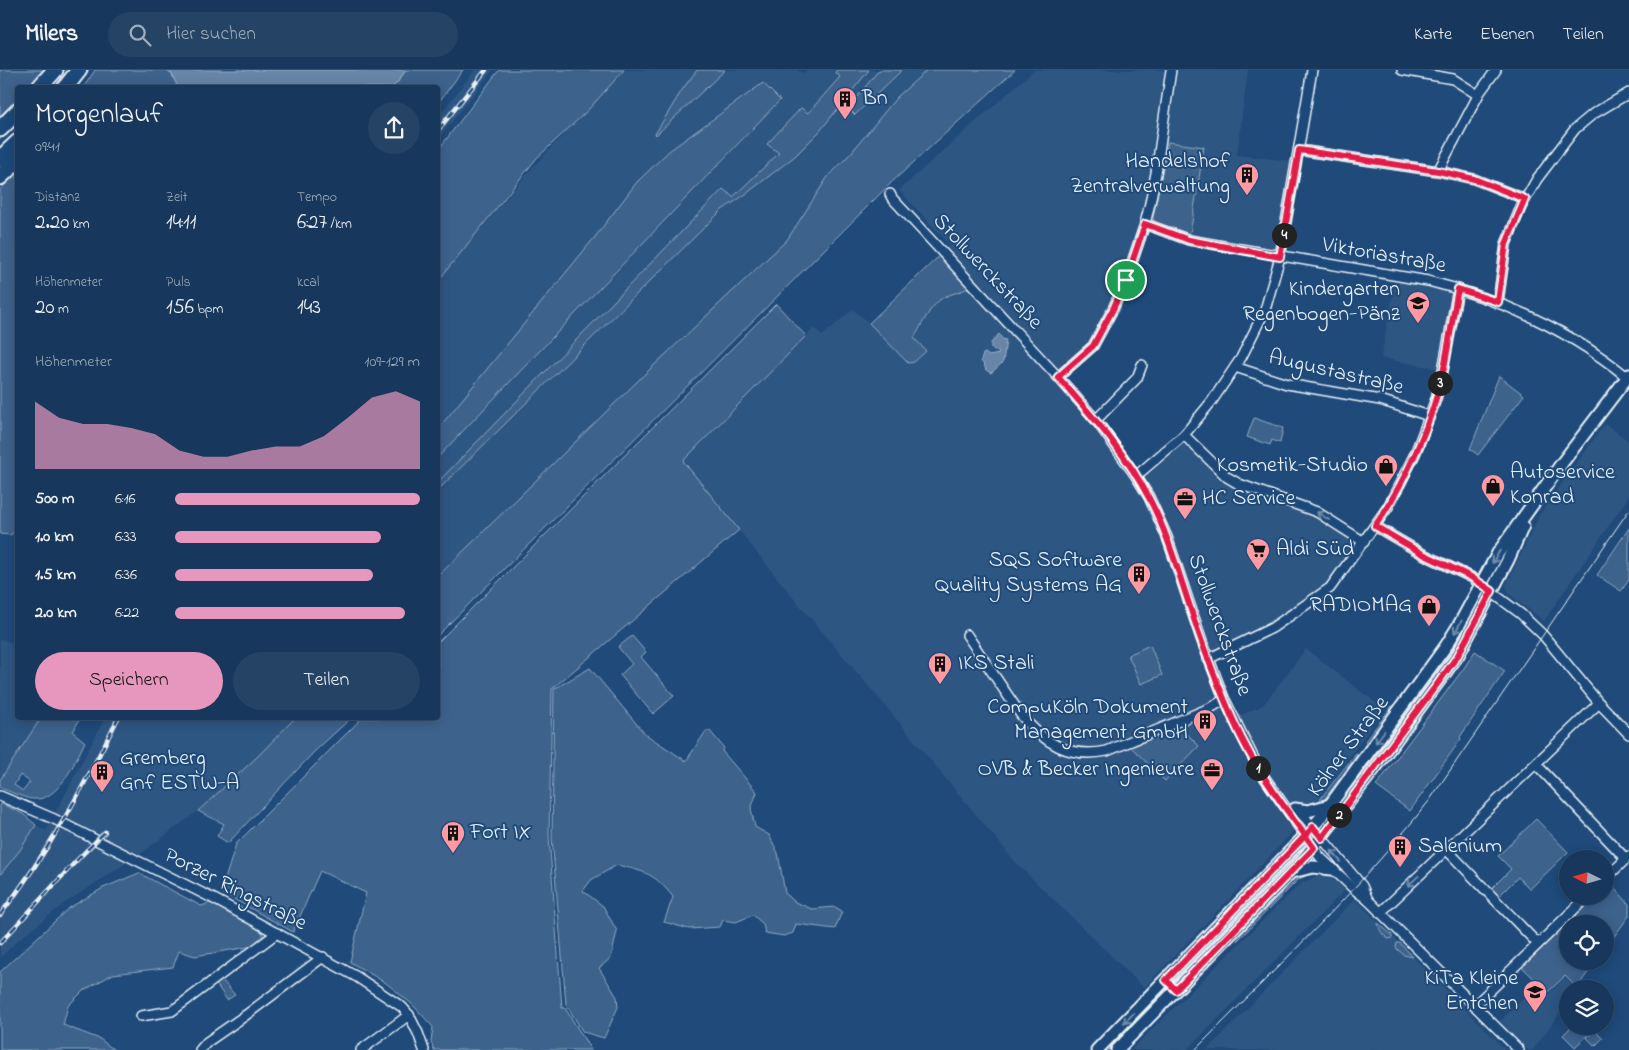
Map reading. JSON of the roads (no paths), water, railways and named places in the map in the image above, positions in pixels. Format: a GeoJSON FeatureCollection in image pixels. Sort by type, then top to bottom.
{"type":"FeatureCollection","features":[{"type":"Feature","properties":{"kind":"highway"},"geometry":{"type":"LineString","coordinates":[[42,85],[55,70]]}},
{"type":"Feature","properties":{"kind":"highway"},"geometry":{"type":"LineString","coordinates":[[49,85],[61,70]]}},
{"type":"Feature","properties":{"kind":"highway"},"geometry":{"type":"LineString","coordinates":[[67,85],[79,70]]}},
{"type":"Feature","properties":{"kind":"highway"},"geometry":{"type":"LineString","coordinates":[[71,85],[79,70]]}},
{"type":"Feature","properties":{"kind":"highway"},"geometry":{"type":"LineString","coordinates":[[0,129],[15,114]]}},
{"type":"Feature","properties":{"kind":"highway"},"geometry":{"type":"LineString","coordinates":[[0,141],[15,127]]}},
{"type":"Feature","properties":{"kind":"highway"},"geometry":{"type":"LineString","coordinates":[[0,158],[15,145]]}},
{"type":"Feature","properties":{"kind":"highway"},"geometry":{"type":"LineString","coordinates":[[0,178],[15,163]]}},
{"type":"Feature","properties":{"kind":"main road","name":"Kölner Straße"},"geometry":{"type":"LineString","coordinates":[[1097,1050],[1309,831],[1331,805],[1446,646],[1498,553],[1562,463],[1628,376]]}},
{"type":"Feature","properties":{"kind":"main road","name":"Kölner Straße"},"geometry":{"type":"LineString","coordinates":[[1117,1050],[1322,838],[1458,655],[1508,560],[1533,504]]}},
{"type":"Feature","properties":{"kind":"main road"},"geometry":{"type":"LineString","coordinates":[[1295,809],[1308,811],[1331,805]]}},
{"type":"Feature","properties":{"kind":"main road"},"geometry":{"type":"LineString","coordinates":[[1291,872],[1313,867],[1332,869]]}},
{"type":"Feature","properties":{"kind":"main road"},"geometry":{"type":"LineString","coordinates":[[1166,980],[1176,990]]}},
{"type":"Feature","properties":{"kind":"street"},"geometry":{"type":"LineString","coordinates":[[1058,377],[1093,346],[1126,280],[1145,224],[1156,173],[1171,70]]}},
{"type":"Feature","properties":{"kind":"street"},"geometry":{"type":"LineString","coordinates":[[1136,476],[1184,435],[1212,401],[1235,367],[1265,310],[1280,257],[1312,70]]}},
{"type":"Feature","properties":{"kind":"street"},"geometry":{"type":"LineString","coordinates":[[1402,70],[1452,79],[1478,96]]}},
{"type":"Feature","properties":{"kind":"street"},"geometry":{"type":"LineString","coordinates":[[1438,171],[1478,96],[1496,70]]}},
{"type":"Feature","properties":{"kind":"street"},"geometry":{"type":"LineString","coordinates":[[1498,302],[1506,244],[1525,199],[1541,173],[1575,129],[1593,114],[1629,92]]}},
{"type":"Feature","properties":{"kind":"street"},"geometry":{"type":"LineString","coordinates":[[1299,150],[1438,171],[1474,179],[1525,199]]}},
{"type":"Feature","properties":{"kind":"street","name":"Stollwerckstraße"},"geometry":{"type":"LineString","coordinates":[[890,194],[1096,420],[1136,476],[1149,497],[1167,538],[1224,700],[1260,771],[1278,797],[1309,831],[1322,838],[1362,886],[1368,900]]}},
{"type":"Feature","properties":{"kind":"street","name":"Viktoriastraße"},"geometry":{"type":"LineString","coordinates":[[1145,224],[1189,240],[1428,281],[1458,289],[1498,302],[1538,320],[1566,335],[1628,376]]}},
{"type":"Feature","properties":{"kind":"street"},"geometry":{"type":"LineString","coordinates":[[1208,659],[1272,628],[1330,588],[1388,507],[1415,454],[1444,370],[1458,289]]}},
{"type":"Feature","properties":{"kind":"street"},"geometry":{"type":"LineString","coordinates":[[1096,420],[1137,378],[1142,365]]}},
{"type":"Feature","properties":{"kind":"street","name":"Augustastraße"},"geometry":{"type":"LineString","coordinates":[[1235,367],[1287,384],[1380,400],[1429,416]]}},
{"type":"Feature","properties":{"kind":"street"},"geometry":{"type":"LineString","coordinates":[[1184,435],[1227,477],[1239,484],[1317,512],[1364,542]]}},
{"type":"Feature","properties":{"kind":"street"},"geometry":{"type":"LineString","coordinates":[[1375,526],[1481,584],[1521,614],[1543,635],[1599,703],[1629,734]]}},
{"type":"Feature","properties":{"kind":"street"},"geometry":{"type":"LineString","coordinates":[[967,635],[1029,725],[1051,744],[1066,749],[1089,753],[1107,750],[1210,708],[1224,700]]}},
{"type":"Feature","properties":{"kind":"street"},"geometry":{"type":"LineString","coordinates":[[1380,913],[1599,703]]}},
{"type":"Feature","properties":{"kind":"street"},"geometry":{"type":"LineString","coordinates":[[1536,764],[1628,857],[1614,870]]}},
{"type":"Feature","properties":{"kind":"street","name":"Porzer Ringstraße"},"geometry":{"type":"LineString","coordinates":[[0,796],[54,819],[214,899],[323,957],[391,998],[408,1015],[418,1033],[424,1050]]}},
{"type":"Feature","properties":{"kind":"street","name":"Stollwerckstraße"},"geometry":{"type":"LineString","coordinates":[[1278,797],[1295,809],[1309,831],[1314,848],[1332,869],[1368,900]]}},
{"type":"Feature","properties":{"kind":"street"},"geometry":{"type":"LineString","coordinates":[[1446,849],[1538,944]]}},
{"type":"Feature","properties":{"kind":"street"},"geometry":{"type":"LineString","coordinates":[[1368,900],[1519,1050]]}},
{"type":"Feature","properties":{"kind":"street"},"geometry":{"type":"LineString","coordinates":[[1474,1006],[1579,905]]}},
{"type":"Feature","properties":{"kind":"street"},"geometry":{"type":"LineString","coordinates":[[141,1016],[172,1011],[277,934]]}},
{"type":"Feature","properties":{"kind":"street"},"geometry":{"type":"LineString","coordinates":[[200,1050],[213,1038],[323,957]]}},
{"type":"Feature","properties":{"kind":"street"},"geometry":{"type":"LineString","coordinates":[[361,1050],[408,1015]]}},
{"type":"Feature","properties":{"kind":"tram line"},"geometry":{"type":"LineString","coordinates":[[1195,1050],[1345,898],[1429,801],[1629,510]]}},
{"type":"Feature","properties":{"kind":"railway"},"geometry":{"type":"LineString","coordinates":[[440,128],[486,70]]}},
{"type":"Feature","properties":{"kind":"railway"},"geometry":{"type":"LineString","coordinates":[[0,915],[49,844],[92,770],[117,720]]}},
{"type":"Feature","properties":{"kind":"railway"},"geometry":{"type":"LineString","coordinates":[[0,943],[105,832]]}},
{"type":"Feature","properties":{"kind":"place","name":"Bn"},"geometry":{"type":"Point","coordinates":[845,120]}},
{"type":"Feature","properties":{"kind":"place","name":"Handelshof Zentralverwaltung"},"geometry":{"type":"Point","coordinates":[1247,196]}},
{"type":"Feature","properties":{"kind":"place","name":"Kindergarten Regenbogen-Pänz"},"geometry":{"type":"Point","coordinates":[1418,324]}},
{"type":"Feature","properties":{"kind":"place","name":"Kosmetik-Studio"},"geometry":{"type":"Point","coordinates":[1386,487]}},
{"type":"Feature","properties":{"kind":"place","name":"Autoservice Konrad"},"geometry":{"type":"Point","coordinates":[1493,507]}},
{"type":"Feature","properties":{"kind":"place","name":"HC Service"},"geometry":{"type":"Point","coordinates":[1185,520]}},
{"type":"Feature","properties":{"kind":"place","name":"Aldi Süd"},"geometry":{"type":"Point","coordinates":[1258,571]}},
{"type":"Feature","properties":{"kind":"place","name":"SQS Software Quality Systems AG"},"geometry":{"type":"Point","coordinates":[1139,595]}},
{"type":"Feature","properties":{"kind":"place","name":"RADIOMAG"},"geometry":{"type":"Point","coordinates":[1429,627]}},
{"type":"Feature","properties":{"kind":"place","name":"IKS Stali"},"geometry":{"type":"Point","coordinates":[940,685]}},
{"type":"Feature","properties":{"kind":"place","name":"CompuKöln Dokument Management GmbH"},"geometry":{"type":"Point","coordinates":[1205,742]}},
{"type":"Feature","properties":{"kind":"place","name":"OVB & Becker Ingenieure"},"geometry":{"type":"Point","coordinates":[1212,791]}},
{"type":"Feature","properties":{"kind":"place","name":"Gremberg Gnf ESTW-A"},"geometry":{"type":"Point","coordinates":[102,793]}},
{"type":"Feature","properties":{"kind":"place","name":"Fort IX"},"geometry":{"type":"Point","coordinates":[453,854]}},
{"type":"Feature","properties":{"kind":"place","name":"Salenium"},"geometry":{"type":"Point","coordinates":[1400,868]}},
{"type":"Feature","properties":{"kind":"place","name":"KiTa Kleine Entchen"},"geometry":{"type":"Point","coordinates":[1535,1013]}}]}
